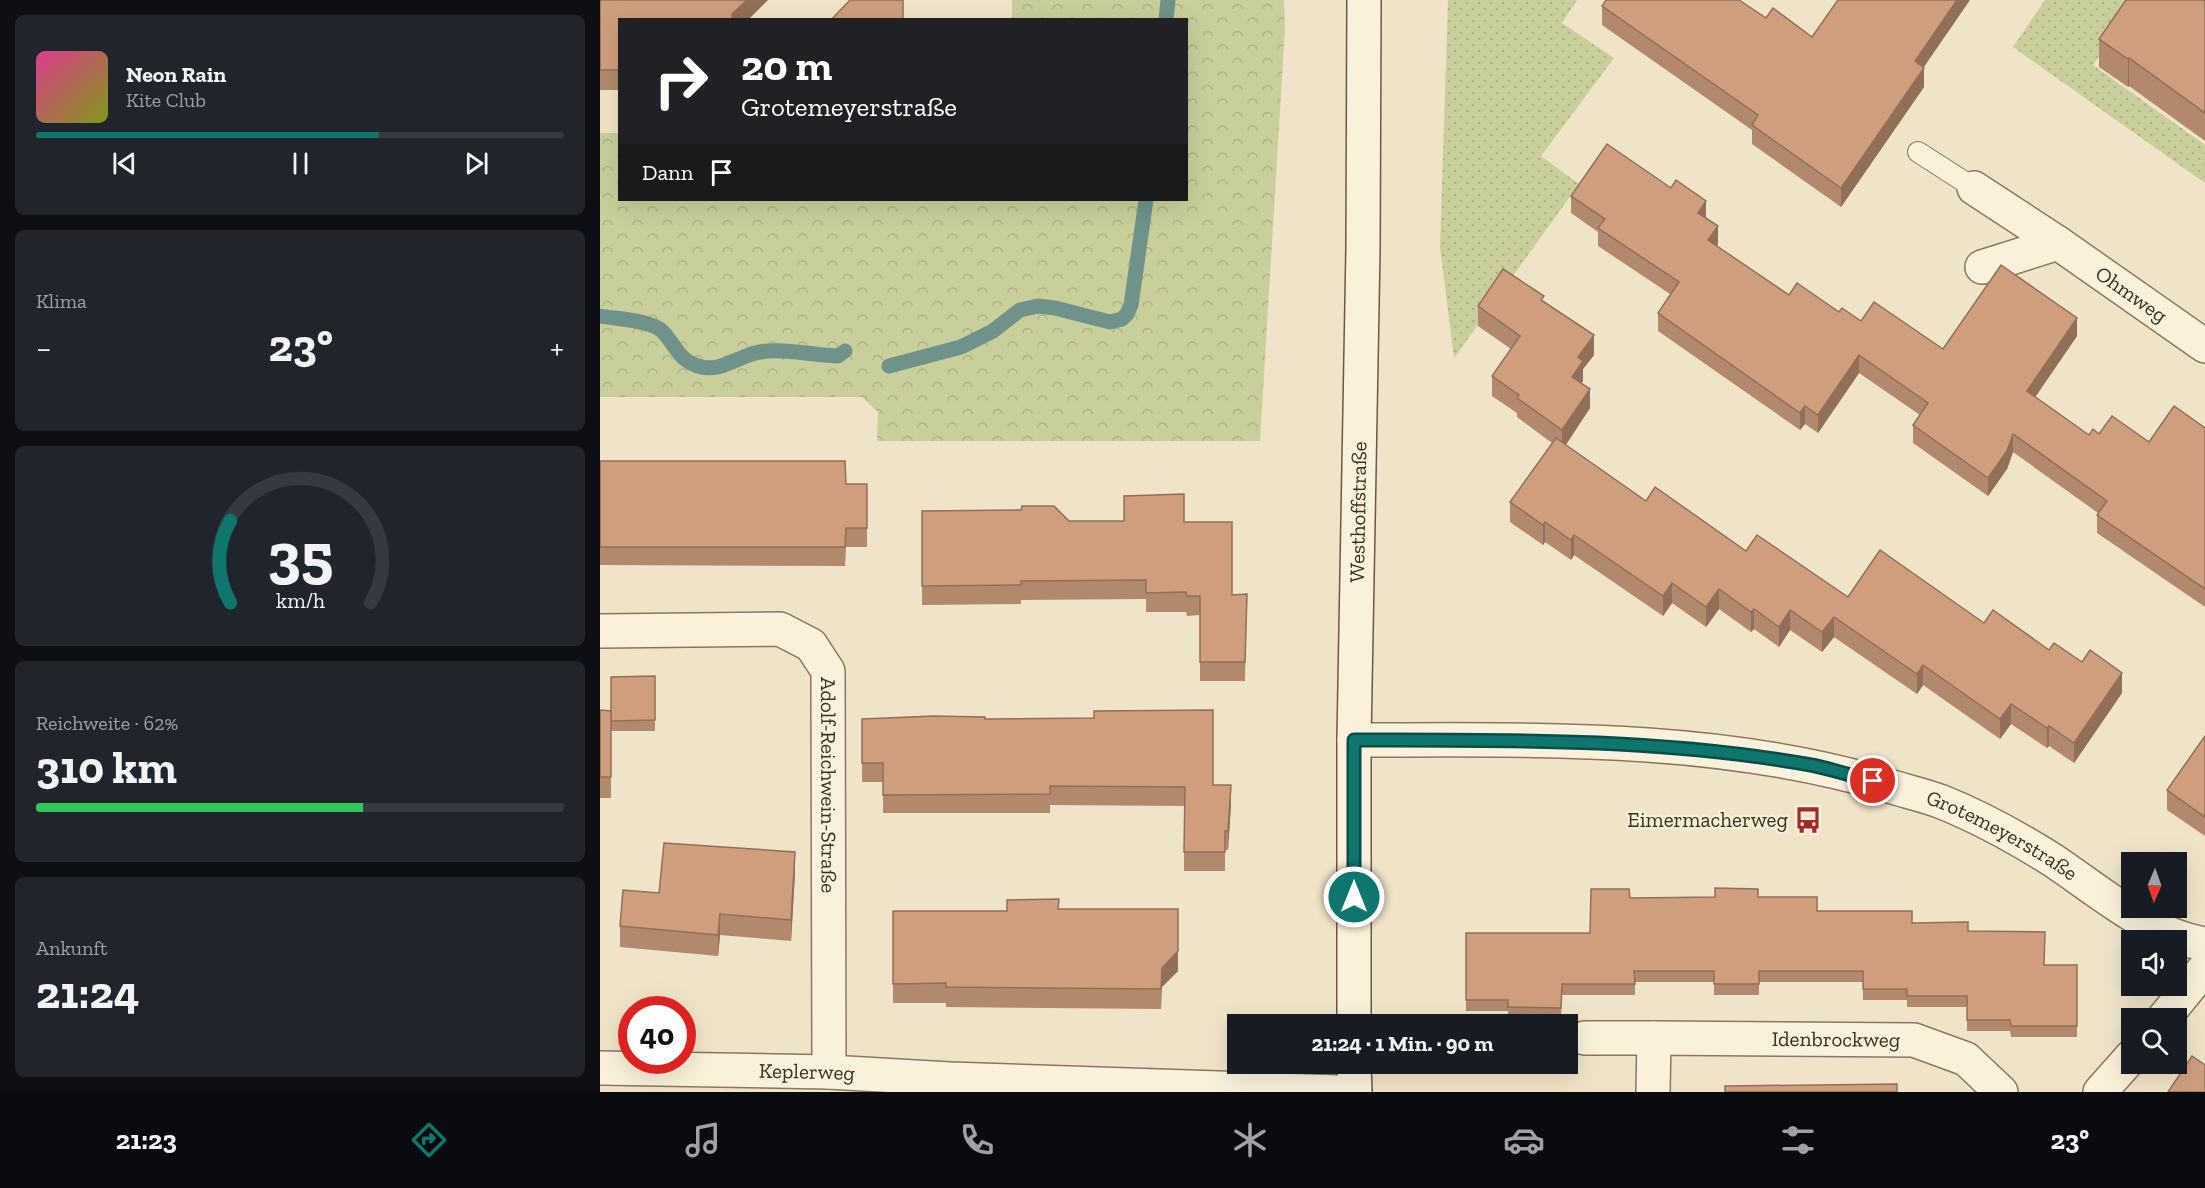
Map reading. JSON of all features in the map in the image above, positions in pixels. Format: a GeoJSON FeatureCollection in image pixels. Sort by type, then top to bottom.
{"type":"FeatureCollection","features":[{"type":"Feature","properties":{"kind":"street","name":"Westhoffstraße"},"geometry":{"type":"LineString","coordinates":[[1354,1014],[1354,740],[1363,249],[1364,0]]}},
{"type":"Feature","properties":{"kind":"street","name":"Ohmweg"},"geometry":{"type":"LineString","coordinates":[[1974,188],[2058,243],[2205,346]]}},
{"type":"Feature","properties":{"kind":"street"},"geometry":{"type":"LineString","coordinates":[[1982,267],[2058,243]]}},
{"type":"Feature","properties":{"kind":"street","name":"Adolf-Reichwein-Straße"},"geometry":{"type":"LineString","coordinates":[[600,631],[780,629],[812,645],[828,672],[829,1072]]}},
{"type":"Feature","properties":{"kind":"street","name":"Grotemeyerstraße"},"geometry":{"type":"LineString","coordinates":[[1354,740],[1545,740],[1657,745],[1813,765],[1941,801],[2049,858],[2138,917],[2165,931],[2193,942],[2205,944]]}},
{"type":"Feature","properties":{"kind":"street"},"geometry":{"type":"LineString","coordinates":[[2172,1008],[2205,968]]}},
{"type":"Feature","properties":{"kind":"street","name":"Idenbrockweg"},"geometry":{"type":"LineString","coordinates":[[1585,1038],[1914,1040],[1966,1059],[2001,1092]]}},
{"type":"Feature","properties":{"kind":"street"},"geometry":{"type":"LineString","coordinates":[[1653,1092],[1654,1038]]}},
{"type":"Feature","properties":{"kind":"street","name":"Keplerweg"},"geometry":{"type":"LineString","coordinates":[[600,1068],[829,1072],[950,1079],[1337,1092]]}},
{"type":"Feature","properties":{"kind":"street"},"geometry":{"type":"LineString","coordinates":[[2100,1092],[2121,1068]]}},
{"type":"Feature","properties":{"kind":"street"},"geometry":{"type":"LineString","coordinates":[[1354,1074],[1355,1092]]}},
{"type":"Feature","properties":{"kind":"lane","name":"Ohmweg"},"geometry":{"type":"LineString","coordinates":[[1918,152],[1974,188]]}},
{"type":"Feature","properties":{"kind":"green space"},"geometry":{"type":"Polygon","coordinates":[[[1012,0],[1284,0],[1285,28],[1260,441],[877,441],[878,412],[862,397],[600,397],[600,133],[618,133],[618,201],[1188,201],[1188,18],[1012,18],[1012,0]]]}},
{"type":"Feature","properties":{"kind":"green space"},"geometry":{"type":"Polygon","coordinates":[[[1448,0],[1577,0],[1562,23],[1614,58],[1541,156],[1579,184],[1454,358],[1440,247],[1448,0]]]}},
{"type":"Feature","properties":{"kind":"green space"},"geometry":{"type":"Polygon","coordinates":[[[2045,0],[2138,0],[2093,65],[2205,145],[2205,183],[2013,47],[2045,0]]]}},
{"type":"Feature","properties":{"kind":"building"},"geometry":{"type":"Polygon","coordinates":[[[600,0],[747,0],[732,14],[732,18],[618,18],[618,70],[600,70],[600,0]]]}},
{"type":"Feature","properties":{"kind":"building"},"geometry":{"type":"Polygon","coordinates":[[[850,0],[903,0],[903,18],[833,18],[850,0]]]}},
{"type":"Feature","properties":{"kind":"building"},"geometry":{"type":"Polygon","coordinates":[[[1606,0],[1739,0],[1766,18],[1773,8],[1812,37],[1838,0],[1957,0],[1915,61],[1924,68],[1841,188],[1752,125],[1758,115],[1602,6],[1606,0]]]}},
{"type":"Feature","properties":{"kind":"building"},"geometry":{"type":"Polygon","coordinates":[[[2126,0],[2205,0],[2205,113],[2099,39],[2126,0]]]}},
{"type":"Feature","properties":{"kind":"building"},"geometry":{"type":"Polygon","coordinates":[[[1607,144],[1671,188],[1676,180],[1706,201],[1698,213],[1718,226],[1708,240],[1789,295],[1797,283],[1839,312],[1842,308],[1861,321],[1874,302],[1943,349],[2001,265],[2077,318],[2027,391],[2089,435],[2093,429],[2099,434],[2112,416],[2149,442],[2174,406],[2205,428],[2205,589],[2097,515],[2107,501],[2013,434],[2007,451],[1988,478],[1913,425],[1928,403],[1859,355],[1818,415],[1805,406],[1800,413],[1658,313],[1679,282],[1598,228],[1605,219],[1571,196],[1607,144]]]}},
{"type":"Feature","properties":{"kind":"building"},"geometry":{"type":"Polygon","coordinates":[[[1503,269],[1544,296],[1541,300],[1594,335],[1578,357],[1583,361],[1572,377],[1590,389],[1562,430],[1517,398],[1519,395],[1492,376],[1520,336],[1478,306],[1503,269]]]}},
{"type":"Feature","properties":{"kind":"building"},"geometry":{"type":"Polygon","coordinates":[[[1556,438],[1646,501],[1655,487],[1746,551],[1757,535],[1848,597],[1880,550],[1984,623],[1993,610],[2049,650],[2054,643],[2082,662],[2090,650],[2122,673],[2074,743],[2011,704],[2000,719],[1923,665],[1917,674],[1834,617],[1822,632],[1790,610],[1779,627],[1754,609],[1751,612],[1719,589],[1706,607],[1672,583],[1663,596],[1574,535],[1571,540],[1545,522],[1543,525],[1510,502],[1556,438]]]}},
{"type":"Feature","properties":{"kind":"building"},"geometry":{"type":"Polygon","coordinates":[[[600,461],[845,461],[846,484],[867,484],[867,528],[846,528],[845,547],[600,547],[600,461]]]}},
{"type":"Feature","properties":{"kind":"building"},"geometry":{"type":"Polygon","coordinates":[[[1184,494],[1184,522],[1232,522],[1232,595],[1247,594],[1245,662],[1200,662],[1200,596],[1187,596],[1186,592],[1146,593],[1146,580],[1021,581],[1021,585],[922,586],[922,511],[1021,510],[1022,506],[1054,506],[1069,521],[1124,521],[1124,496],[1184,494]]]}},
{"type":"Feature","properties":{"kind":"building"},"geometry":{"type":"Polygon","coordinates":[[[655,676],[655,720],[611,721],[611,677],[655,676]]]}},
{"type":"Feature","properties":{"kind":"building"},"geometry":{"type":"Polygon","coordinates":[[[600,710],[611,711],[611,777],[600,777],[600,710]]]}},
{"type":"Feature","properties":{"kind":"building"},"geometry":{"type":"Polygon","coordinates":[[[1213,710],[1213,785],[1231,785],[1228,831],[1225,831],[1225,852],[1184,852],[1185,787],[1050,786],[1050,794],[883,795],[883,763],[862,763],[862,719],[934,716],[985,717],[985,719],[1094,718],[1094,711],[1213,710]]]}},
{"type":"Feature","properties":{"kind":"building"},"geometry":{"type":"Polygon","coordinates":[[[2205,736],[2205,817],[2167,790],[2205,736]]]}},
{"type":"Feature","properties":{"kind":"building"},"geometry":{"type":"Polygon","coordinates":[[[664,843],[795,852],[791,920],[720,914],[718,935],[620,926],[623,890],[659,893],[664,843]]]}},
{"type":"Feature","properties":{"kind":"building"},"geometry":{"type":"Polygon","coordinates":[[[1715,888],[1758,889],[1758,897],[1817,897],[1817,911],[1912,911],[1912,923],[1968,922],[1968,931],[2045,932],[2044,965],[2077,965],[2077,1026],[2011,1026],[2010,1020],[1967,1020],[1967,996],[1907,996],[1907,989],[1863,989],[1863,971],[1759,971],[1759,984],[1714,984],[1714,971],[1634,971],[1635,984],[1562,984],[1561,1008],[1508,1007],[1508,1000],[1466,1000],[1466,933],[1590,933],[1591,889],[1629,889],[1630,898],[1715,897],[1715,888]]]}},
{"type":"Feature","properties":{"kind":"building"},"geometry":{"type":"Polygon","coordinates":[[[1059,899],[1058,909],[1178,909],[1178,951],[1162,968],[1161,989],[946,987],[946,983],[893,984],[893,911],[1007,911],[1007,900],[1059,899]]]}},
{"type":"Feature","properties":{"kind":"building"},"geometry":{"type":"Polygon","coordinates":[[[2192,1056],[2205,1065],[2205,1092],[2168,1092],[2180,1074],[2187,1074],[2187,1064],[2192,1056]]]}},
{"type":"Feature","properties":{"kind":"building"},"geometry":{"type":"Polygon","coordinates":[[[1897,1084],[1897,1092],[1725,1092],[1725,1086],[1897,1084]]]}},
{"type":"Feature","properties":{"kind":"waterway"},"geometry":{"type":"LineString","coordinates":[[1166,18],[1168,0]]}},
{"type":"Feature","properties":{"kind":"waterway"},"geometry":{"type":"LineString","coordinates":[[889,366],[961,347],[993,331],[1020,310],[1038,306],[1110,322],[1122,319],[1131,305],[1146,201]]}},
{"type":"Feature","properties":{"kind":"waterway"},"geometry":{"type":"LineString","coordinates":[[600,316],[642,322],[657,327],[686,360],[706,368],[727,364],[764,351],[838,356],[845,351]]}},
{"type":"Feature","properties":{"kind":"place","name":"Eimermacherweg"},"geometry":{"type":"Point","coordinates":[1808,820]}},
{"type":"Feature","properties":{"kind":"route"},"geometry":{"type":"LineString","coordinates":[[1354,897],[1354,740],[1545,740],[1657,745],[1813,765],[1873,781]]}}]}
